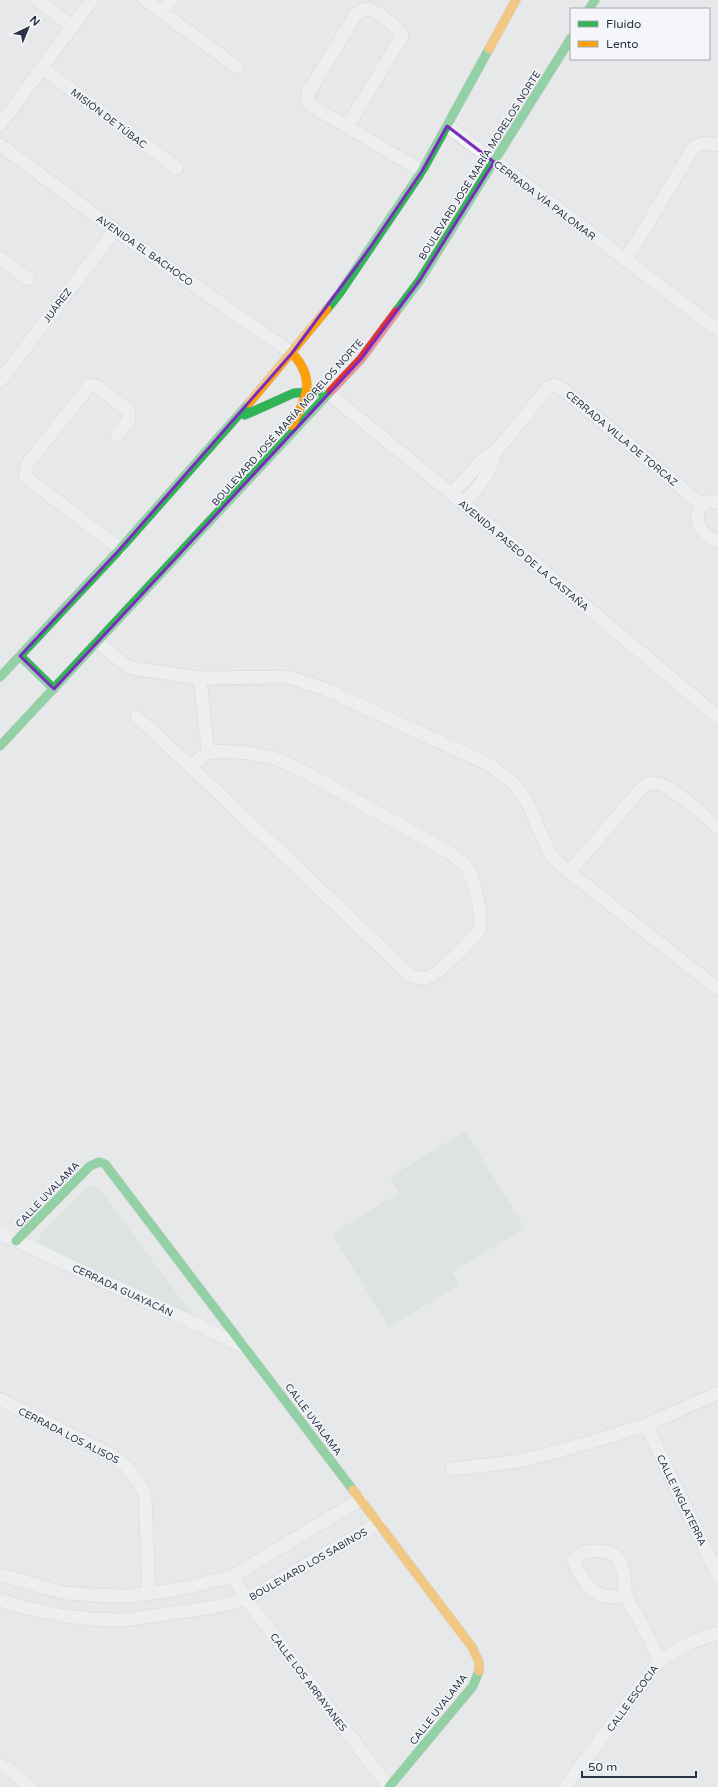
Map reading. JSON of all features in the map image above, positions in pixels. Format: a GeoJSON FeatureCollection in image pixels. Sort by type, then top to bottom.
{"type":"FeatureCollection","features":[{"type":"Feature","properties":{"kind":"main road"},"geometry":{"type":"LineString","coordinates":[[0,677],[120,549],[234,421],[292,353],[338,294],[422,171],[516,0]]}},
{"type":"Feature","properties":{"kind":"main road","name":"BOULEVARD JOSÉ MARÍA MORELOS NORTE"},"geometry":{"type":"LineString","coordinates":[[0,746],[98,643],[361,359],[404,303],[570,40]]}},
{"type":"Feature","properties":{"kind":"main road"},"geometry":{"type":"LineString","coordinates":[[280,446],[301,408],[308,391],[306,368],[292,353]]}},
{"type":"Feature","properties":{"kind":"main road"},"geometry":{"type":"LineString","coordinates":[[234,421],[278,399],[294,393],[308,391],[329,394]]}},
{"type":"Feature","properties":{"kind":"main road"},"geometry":{"type":"LineString","coordinates":[[20,656],[54,689]]}},
{"type":"Feature","properties":{"kind":"main road","name":"CALLE UVALAMA"},"geometry":{"type":"LineString","coordinates":[[16,1241],[90,1166],[94,1163],[102,1162],[107,1166],[246,1347],[472,1647],[480,1662],[479,1671],[472,1686],[389,1787]]}},
{"type":"Feature","properties":{"kind":"street"},"geometry":{"type":"LineString","coordinates":[[37,0],[72,27]]}},
{"type":"Feature","properties":{"kind":"street"},"geometry":{"type":"LineString","coordinates":[[0,125],[92,0]]}},
{"type":"Feature","properties":{"kind":"street"},"geometry":{"type":"LineString","coordinates":[[145,0],[237,66]]}},
{"type":"Feature","properties":{"kind":"street"},"geometry":{"type":"LineString","coordinates":[[162,12],[171,0]]}},
{"type":"Feature","properties":{"kind":"street"},"geometry":{"type":"LineString","coordinates":[[347,127],[402,35],[398,28],[372,10],[365,9],[356,14],[308,93],[306,99],[310,105],[347,127],[422,171]]}},
{"type":"Feature","properties":{"kind":"street","name":"MISIÓN DE TÚBAC"},"geometry":{"type":"LineString","coordinates":[[42,68],[177,168]]}},
{"type":"Feature","properties":{"kind":"street","name":"CERRADA VÍA PALOMAR"},"geometry":{"type":"LineString","coordinates":[[447,126],[718,330]]}},
{"type":"Feature","properties":{"kind":"street"},"geometry":{"type":"LineString","coordinates":[[625,261],[694,147],[705,143],[718,145]]}},
{"type":"Feature","properties":{"kind":"street","name":"AVENIDA EL BACHOCO"},"geometry":{"type":"LineString","coordinates":[[0,145],[115,230],[292,353]]}},
{"type":"Feature","properties":{"kind":"street","name":"JUÁREZ"},"geometry":{"type":"LineString","coordinates":[[0,381],[115,230]]}},
{"type":"Feature","properties":{"kind":"street"},"geometry":{"type":"LineString","coordinates":[[0,258],[28,279]]}},
{"type":"Feature","properties":{"kind":"street","name":"CERRADA VILLA DE TORCAZ"},"geometry":{"type":"LineString","coordinates":[[452,494],[482,460],[496,451],[548,387],[554,385],[564,390],[702,505]]}},
{"type":"Feature","properties":{"kind":"street"},"geometry":{"type":"LineString","coordinates":[[117,435],[129,419],[129,411],[98,386],[89,386],[28,463],[25,474],[27,478],[120,549]]}},
{"type":"Feature","properties":{"kind":"street","name":"AVENIDA PASEO DE LA CASTAÑA"},"geometry":{"type":"LineString","coordinates":[[329,394],[452,494],[718,717]]}},
{"type":"Feature","properties":{"kind":"street","name":"CERRADA VILLA DE TORCAZ"},"geometry":{"type":"LineString","coordinates":[[464,504],[489,472],[496,451]]}},
{"type":"Feature","properties":{"kind":"street"},"geometry":{"type":"LineString","coordinates":[[718,503],[713,500],[707,501],[702,505],[697,519],[699,526],[704,533],[718,542]]}},
{"type":"Feature","properties":{"kind":"street"},"geometry":{"type":"LineString","coordinates":[[98,643],[126,665],[136,669],[205,678],[289,677],[325,689],[490,765],[514,784],[527,802],[549,852],[559,864],[570,871],[718,989]]}},
{"type":"Feature","properties":{"kind":"street"},"geometry":{"type":"LineString","coordinates":[[205,678],[210,715],[206,721],[208,753]]}},
{"type":"Feature","properties":{"kind":"street"},"geometry":{"type":"LineString","coordinates":[[136,718],[190,766],[410,975],[421,979],[437,973],[473,938],[480,929],[480,910],[470,873],[462,862],[447,851],[277,759],[250,753],[220,751],[208,753],[190,766]]}},
{"type":"Feature","properties":{"kind":"street"},"geometry":{"type":"LineString","coordinates":[[570,871],[640,790],[650,783],[658,783],[670,789],[718,827]]}},
{"type":"Feature","properties":{"kind":"street","name":"CERRADA GUAYACÁN"},"geometry":{"type":"LineString","coordinates":[[0,1233],[246,1347]]}},
{"type":"Feature","properties":{"kind":"street"},"geometry":{"type":"LineString","coordinates":[[452,1469],[520,1461],[584,1444],[646,1424],[718,1393]]}},
{"type":"Feature","properties":{"kind":"street","name":"CERRADA LOS ALISOS"},"geometry":{"type":"LineString","coordinates":[[0,1399],[112,1455],[126,1465],[134,1474],[140,1482],[145,1495],[149,1593]]}},
{"type":"Feature","properties":{"kind":"street","name":"CALLE INGLATERRA"},"geometry":{"type":"LineString","coordinates":[[646,1424],[718,1575]]}},
{"type":"Feature","properties":{"kind":"street"},"geometry":{"type":"LineString","coordinates":[[0,1576],[65,1593],[129,1596],[180,1589],[233,1576],[361,1499]]}},
{"type":"Feature","properties":{"kind":"street","name":"BOULEVARD LOS SABINOS"},"geometry":{"type":"LineString","coordinates":[[0,1600],[26,1608],[90,1619],[123,1620],[199,1610],[246,1599],[379,1523]]}},
{"type":"Feature","properties":{"kind":"street","name":"CALLE LOS ARRAYANES"},"geometry":{"type":"LineString","coordinates":[[233,1576],[246,1599],[389,1787]]}},
{"type":"Feature","properties":{"kind":"street"},"geometry":{"type":"LineString","coordinates":[[627,1597],[660,1660]]}},
{"type":"Feature","properties":{"kind":"street","name":"CALLE ESCOCIA"},"geometry":{"type":"LineString","coordinates":[[565,1787],[660,1660],[694,1641],[718,1633]]}},
{"type":"Feature","properties":{"kind":"street"},"geometry":{"type":"LineString","coordinates":[[0,1765],[10,1770],[30,1787]]}},
{"type":"Feature","properties":{"kind":"highlighted area"},"geometry":{"type":"Polygon","coordinates":[[[447,126],[494,162],[420,280],[361,359],[54,689],[20,656],[120,549],[292,353],[369,249],[422,171],[447,126]]]}},
{"type":"Feature","properties":{"kind":"shaded area"},"geometry":{"type":"Polygon","coordinates":[[[465,1131],[525,1228],[452,1272],[459,1285],[389,1327],[332,1234],[399,1193],[390,1177],[465,1131]]]}},
{"type":"Feature","properties":{"kind":"shaded area"},"geometry":{"type":"Polygon","coordinates":[[[92,1186],[99,1188],[191,1313],[183,1313],[42,1248],[38,1241],[41,1234],[86,1188],[92,1186]]]}},
{"type":"Feature","properties":{"kind":"traffic: fast"},"geometry":{"type":"LineString","coordinates":[[590,8],[595,0]]}},
{"type":"Feature","properties":{"kind":"traffic: fast"},"geometry":{"type":"LineString","coordinates":[[396,312],[420,280],[570,40]]}},
{"type":"Feature","properties":{"kind":"traffic: fast"},"geometry":{"type":"LineString","coordinates":[[327,309],[339,294],[422,171],[489,49]]}},
{"type":"Feature","properties":{"kind":"traffic: fast"},"geometry":{"type":"LineString","coordinates":[[0,746],[331,391]]}},
{"type":"Feature","properties":{"kind":"traffic: fast"},"geometry":{"type":"LineString","coordinates":[[245,415],[294,393],[318,392]]}},
{"type":"Feature","properties":{"kind":"traffic: fast"},"geometry":{"type":"LineString","coordinates":[[0,677],[120,549],[249,403]]}},
{"type":"Feature","properties":{"kind":"traffic: fast"},"geometry":{"type":"LineString","coordinates":[[20,656],[54,689]]}},
{"type":"Feature","properties":{"kind":"traffic: fast"},"geometry":{"type":"LineString","coordinates":[[16,1241],[90,1166],[99,1162],[105,1164],[353,1490]]}},
{"type":"Feature","properties":{"kind":"traffic: fast"},"geometry":{"type":"LineString","coordinates":[[389,1787],[473,1686],[479,1671]]}},
{"type":"Feature","properties":{"kind":"traffic: slow"},"geometry":{"type":"LineString","coordinates":[[489,49],[516,0]]}},
{"type":"Feature","properties":{"kind":"traffic: slow"},"geometry":{"type":"LineString","coordinates":[[249,403],[327,309]]}},
{"type":"Feature","properties":{"kind":"traffic: slow"},"geometry":{"type":"LineString","coordinates":[[292,353],[300,362],[307,380],[305,397],[292,425]]}},
{"type":"Feature","properties":{"kind":"traffic: slow"},"geometry":{"type":"LineString","coordinates":[[353,1490],[472,1647],[479,1662],[479,1671]]}},
{"type":"Feature","properties":{"kind":"traffic: jam"},"geometry":{"type":"LineString","coordinates":[[331,391],[361,359],[396,312]]}}]}
